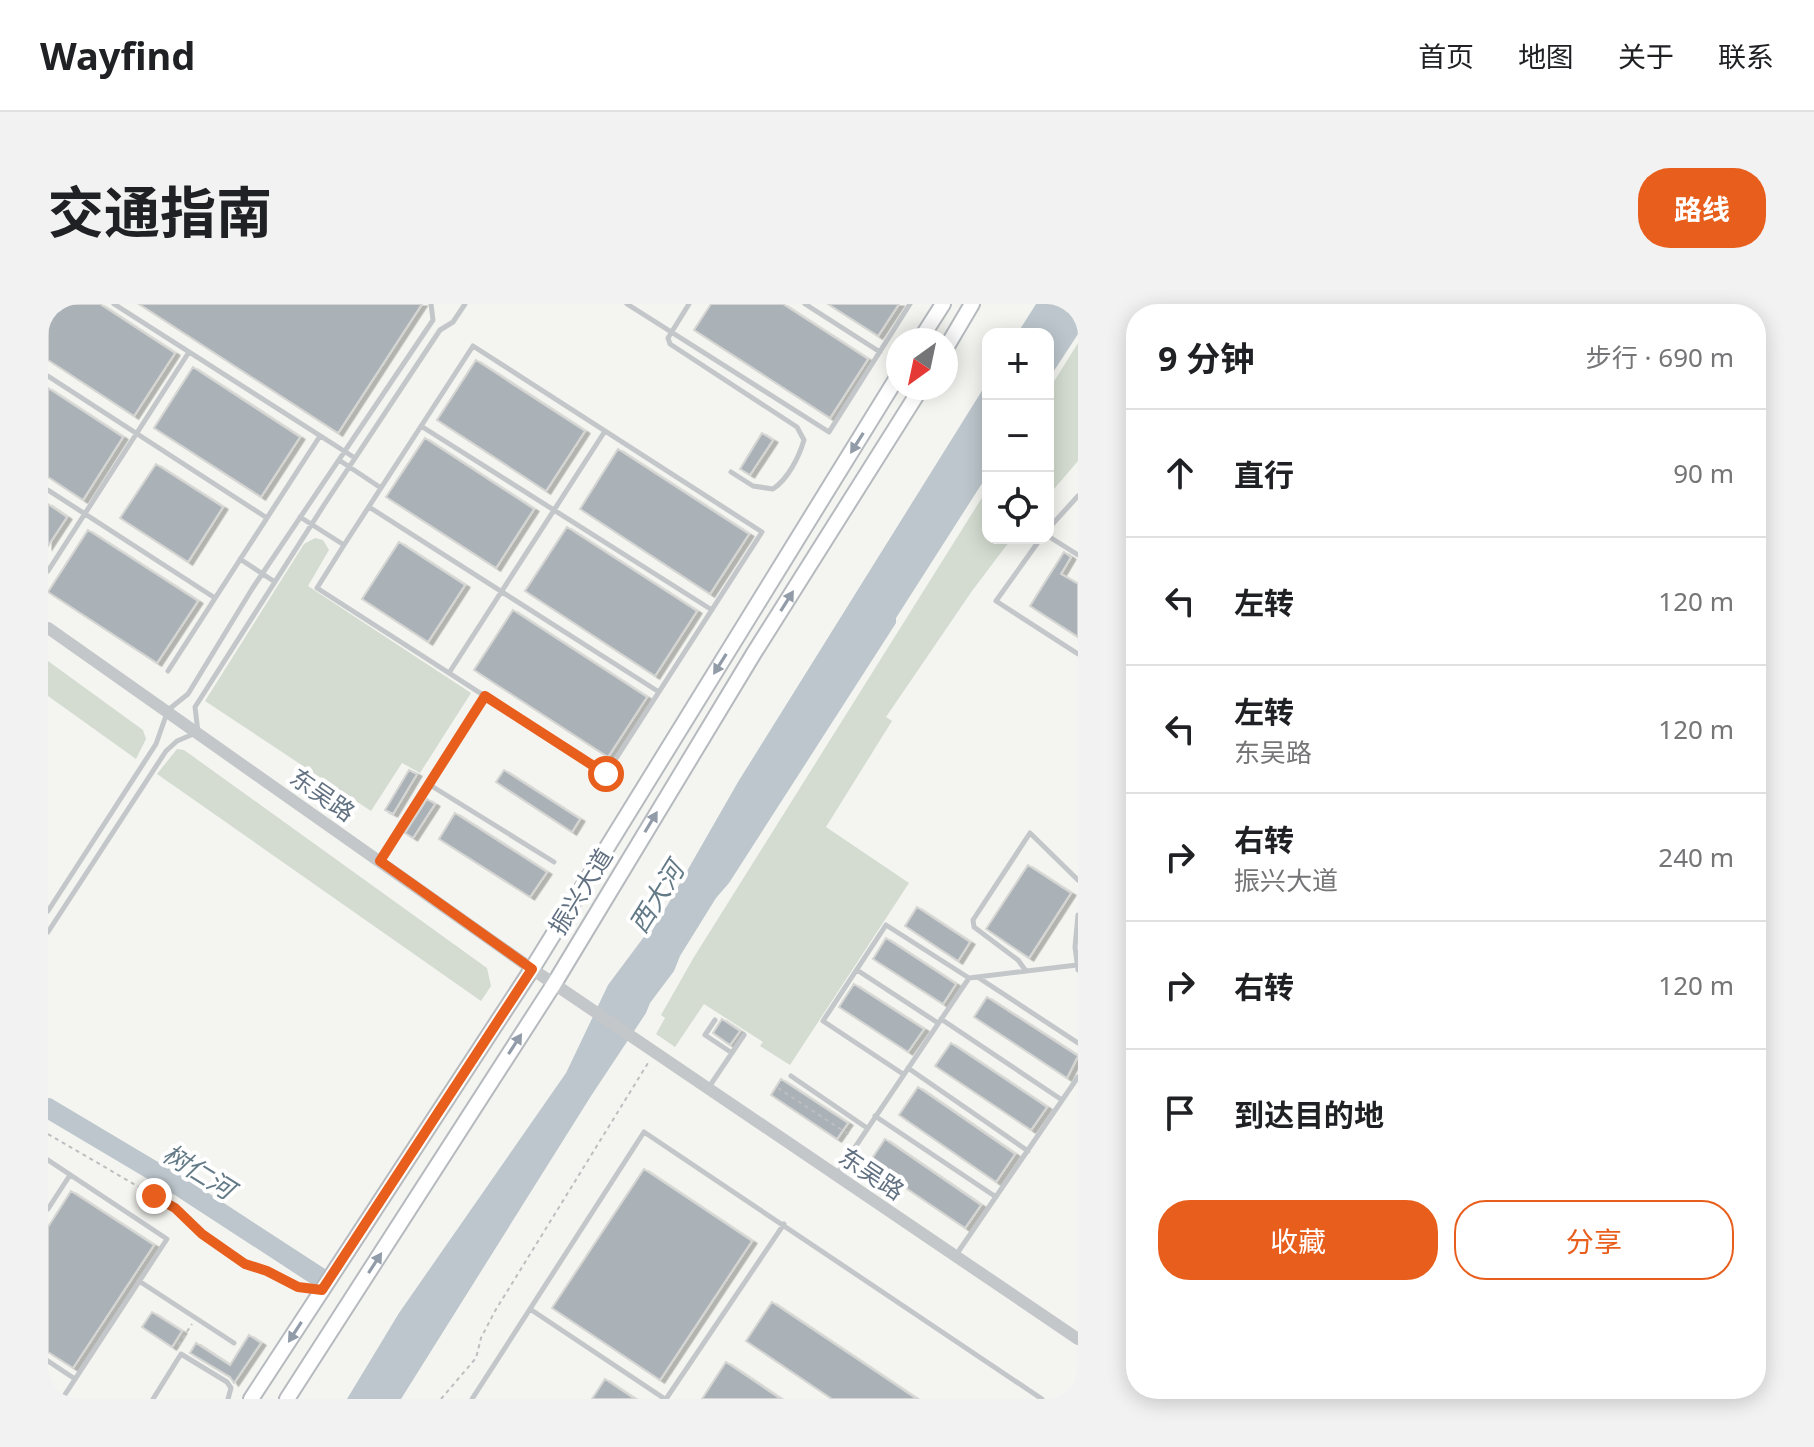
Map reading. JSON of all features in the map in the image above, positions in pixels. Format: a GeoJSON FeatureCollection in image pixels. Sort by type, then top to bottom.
{"type":"FeatureCollection","features":[{"type":"Feature","properties":{"kind":"main road"},"geometry":{"type":"LineString","coordinates":[[928,328],[943,304]]}},
{"type":"Feature","properties":{"kind":"main road"},"geometry":{"type":"LineString","coordinates":[[958,328],[972,304]]}},
{"type":"Feature","properties":{"kind":"main road","name":"振兴大道"},"geometry":{"type":"LineString","coordinates":[[251,1399],[532,969],[886,395]]}},
{"type":"Feature","properties":{"kind":"main road","name":"振兴大道"},"geometry":{"type":"LineString","coordinates":[[287,1399],[554,984],[754,653],[913,400]]}},
{"type":"Feature","properties":{"kind":"street","name":"东吴路"},"geometry":{"type":"LineString","coordinates":[[48,628],[571,996],[1078,1339]]}},
{"type":"Feature","properties":{"kind":"lane"},"geometry":{"type":"LineString","coordinates":[[114,304],[355,458]]}},
{"type":"Feature","properties":{"kind":"lane"},"geometry":{"type":"LineString","coordinates":[[48,911],[156,744],[168,710],[188,694],[262,573],[433,320],[431,304]]}},
{"type":"Feature","properties":{"kind":"lane"},"geometry":{"type":"LineString","coordinates":[[48,932],[166,751],[177,741],[198,732],[195,707],[311,524],[440,330],[453,322],[465,304]]}},
{"type":"Feature","properties":{"kind":"lane"},"geometry":{"type":"LineString","coordinates":[[627,304],[829,432],[910,304]]}},
{"type":"Feature","properties":{"kind":"lane"},"geometry":{"type":"LineString","coordinates":[[689,304],[668,338],[678,350],[797,427],[804,440],[800,453],[780,485],[773,489],[753,486],[731,472]]}},
{"type":"Feature","properties":{"kind":"lane"},"geometry":{"type":"LineString","coordinates":[[805,304],[880,352]]}},
{"type":"Feature","properties":{"kind":"lane"},"geometry":{"type":"LineString","coordinates":[[473,346],[605,431],[762,532],[606,774],[317,588],[473,346]]}},
{"type":"Feature","properties":{"kind":"lane"},"geometry":{"type":"LineString","coordinates":[[48,571],[189,352]]}},
{"type":"Feature","properties":{"kind":"lane"},"geometry":{"type":"LineString","coordinates":[[48,376],[267,518]]}},
{"type":"Feature","properties":{"kind":"lane"},"geometry":{"type":"LineString","coordinates":[[421,426],[712,610]]}},
{"type":"Feature","properties":{"kind":"lane"},"geometry":{"type":"LineString","coordinates":[[449,673],[605,431]]}},
{"type":"Feature","properties":{"kind":"lane"},"geometry":{"type":"LineString","coordinates":[[168,671],[320,436]]}},
{"type":"Feature","properties":{"kind":"lane"},"geometry":{"type":"LineString","coordinates":[[339,460],[381,488]]}},
{"type":"Feature","properties":{"kind":"lane"},"geometry":{"type":"LineString","coordinates":[[48,490],[215,598]]}},
{"type":"Feature","properties":{"kind":"lane"},"geometry":{"type":"LineString","coordinates":[[1054,522],[1078,496]]}},
{"type":"Feature","properties":{"kind":"lane"},"geometry":{"type":"LineString","coordinates":[[369,507],[659,692]]}},
{"type":"Feature","properties":{"kind":"lane"},"geometry":{"type":"LineString","coordinates":[[300,517],[344,545]]}},
{"type":"Feature","properties":{"kind":"lane"},"geometry":{"type":"LineString","coordinates":[[1054,540],[1078,555]]}},
{"type":"Feature","properties":{"kind":"lane"},"geometry":{"type":"LineString","coordinates":[[1037,544],[996,601],[1078,654]]}},
{"type":"Feature","properties":{"kind":"lane"},"geometry":{"type":"LineString","coordinates":[[240,559],[275,582]]}},
{"type":"Feature","properties":{"kind":"lane"},"geometry":{"type":"LineString","coordinates":[[380,861],[485,696]]}},
{"type":"Feature","properties":{"kind":"lane"},"geometry":{"type":"LineString","coordinates":[[430,785],[554,862]]}},
{"type":"Feature","properties":{"kind":"lane"},"geometry":{"type":"LineString","coordinates":[[1026,971],[1018,960],[974,927],[973,920],[1030,833],[1078,880]]}},
{"type":"Feature","properties":{"kind":"lane"},"geometry":{"type":"LineString","coordinates":[[1028,1151],[823,1021],[886,925],[969,978],[1077,967],[1078,920]]}},
{"type":"Feature","properties":{"kind":"lane"},"geometry":{"type":"LineString","coordinates":[[857,970],[1062,1100]]}},
{"type":"Feature","properties":{"kind":"lane"},"geometry":{"type":"LineString","coordinates":[[978,977],[1078,1043]]}},
{"type":"Feature","properties":{"kind":"lane"},"geometry":{"type":"LineString","coordinates":[[836,1175],[969,978]]}},
{"type":"Feature","properties":{"kind":"lane"},"geometry":{"type":"LineString","coordinates":[[715,1020],[705,1035],[732,1053]]}},
{"type":"Feature","properties":{"kind":"lane"},"geometry":{"type":"LineString","coordinates":[[709,1088],[744,1035]]}},
{"type":"Feature","properties":{"kind":"lane"},"geometry":{"type":"LineString","coordinates":[[791,1076],[867,1128]]}},
{"type":"Feature","properties":{"kind":"lane"},"geometry":{"type":"LineString","coordinates":[[955,1255],[1078,1077]]}},
{"type":"Feature","properties":{"kind":"lane"},"geometry":{"type":"LineString","coordinates":[[875,1116],[996,1197]]}},
{"type":"Feature","properties":{"kind":"lane"},"geometry":{"type":"LineString","coordinates":[[472,1399],[644,1132],[1042,1399]]}},
{"type":"Feature","properties":{"kind":"lane"},"geometry":{"type":"LineString","coordinates":[[48,1160],[167,1239],[62,1399]]}},
{"type":"Feature","properties":{"kind":"lane"},"geometry":{"type":"LineString","coordinates":[[48,1209],[70,1175]]}},
{"type":"Feature","properties":{"kind":"lane"},"geometry":{"type":"LineString","coordinates":[[530,1309],[665,1399],[784,1224]]}},
{"type":"Feature","properties":{"kind":"lane"},"geometry":{"type":"LineString","coordinates":[[139,1281],[234,1343]]}},
{"type":"Feature","properties":{"kind":"lane"},"geometry":{"type":"LineString","coordinates":[[153,1399],[181,1354],[227,1382],[231,1388],[228,1399]]}},
{"type":"Feature","properties":{"kind":"lane"},"geometry":{"type":"LineString","coordinates":[[48,1361],[75,1379]]}},
{"type":"Feature","properties":{"kind":"path"},"geometry":{"type":"LineString","coordinates":[[441,1399],[476,1358],[481,1338],[495,1311],[655,1052]]}},
{"type":"Feature","properties":{"kind":"path"},"geometry":{"type":"LineString","coordinates":[[778,1088],[858,1141]]}},
{"type":"Feature","properties":{"kind":"path"},"geometry":{"type":"LineString","coordinates":[[48,1134],[175,1208],[202,1234],[245,1264],[298,1287],[322,1290]]}},
{"type":"Feature","properties":{"kind":"path"},"geometry":{"type":"LineString","coordinates":[[181,1354],[179,1344],[195,1318]]}},
{"type":"Feature","properties":{"kind":"shaded area"},"geometry":{"type":"Polygon","coordinates":[[[1036,304],[1078,304],[1078,334],[1054,371],[1054,328],[1021,328],[1036,304]]]}},
{"type":"Feature","properties":{"kind":"shaded area"},"geometry":{"type":"Polygon","coordinates":[[[1078,343],[1078,461],[1054,489],[1054,400],[1054,381],[1078,343]]]}},
{"type":"Feature","properties":{"kind":"shaded area"},"geometry":{"type":"Polygon","coordinates":[[[982,391],[982,483],[896,618],[896,623],[729,883],[716,898],[674,971],[650,1003],[401,1399],[347,1399],[399,1313],[566,1073],[608,985],[667,906],[738,782],[982,391]]]}},
{"type":"Feature","properties":{"kind":"shaded area"},"geometry":{"type":"Polygon","coordinates":[[[982,498],[982,544],[1007,544],[886,717],[892,721],[826,827],[909,883],[790,1065],[760,1046],[763,1042],[704,1004],[675,1047],[656,1034],[665,1018],[661,1015],[694,957],[982,498]]]}},
{"type":"Feature","properties":{"kind":"shaded area"},"geometry":{"type":"Polygon","coordinates":[[[315,538],[323,540],[329,550],[308,586],[471,693],[420,773],[402,763],[371,811],[205,701],[304,544],[315,538]]]}},
{"type":"Feature","properties":{"kind":"shaded area"},"geometry":{"type":"Polygon","coordinates":[[[48,661],[143,730],[146,739],[136,759],[48,696],[48,661]]]}},
{"type":"Feature","properties":{"kind":"shaded area"},"geometry":{"type":"Polygon","coordinates":[[[177,749],[184,750],[487,968],[491,986],[481,1001],[157,774],[177,749]]]}},
{"type":"Feature","properties":{"kind":"building"},"geometry":{"type":"Polygon","coordinates":[[[51,304],[100,304],[175,353],[134,416],[48,360],[48,308],[51,304]]]}},
{"type":"Feature","properties":{"kind":"building"},"geometry":{"type":"Polygon","coordinates":[[[139,304],[422,304],[338,433],[139,304]]]}},
{"type":"Feature","properties":{"kind":"building"},"geometry":{"type":"Polygon","coordinates":[[[711,304],[783,304],[868,359],[830,418],[694,330],[711,304]]]}},
{"type":"Feature","properties":{"kind":"building"},"geometry":{"type":"Polygon","coordinates":[[[828,304],[899,304],[878,336],[828,304]]]}},
{"type":"Feature","properties":{"kind":"building"},"geometry":{"type":"Polygon","coordinates":[[[476,360],[585,431],[546,491],[437,420],[476,360]]]}},
{"type":"Feature","properties":{"kind":"building"},"geometry":{"type":"Polygon","coordinates":[[[193,367],[300,437],[261,497],[154,428],[193,367]]]}},
{"type":"Feature","properties":{"kind":"building"},"geometry":{"type":"Polygon","coordinates":[[[48,388],[123,437],[83,500],[48,477],[48,388]]]}},
{"type":"Feature","properties":{"kind":"building"},"geometry":{"type":"Polygon","coordinates":[[[762,433],[773,440],[750,475],[740,469],[762,433]]]}},
{"type":"Feature","properties":{"kind":"building"},"geometry":{"type":"Polygon","coordinates":[[[425,438],[534,509],[496,568],[386,497],[425,438]]]}},
{"type":"Feature","properties":{"kind":"building"},"geometry":{"type":"Polygon","coordinates":[[[618,449],[749,534],[710,594],[580,509],[618,449]]]}},
{"type":"Feature","properties":{"kind":"building"},"geometry":{"type":"Polygon","coordinates":[[[156,464],[223,507],[188,562],[120,518],[156,464]]]}},
{"type":"Feature","properties":{"kind":"building"},"geometry":{"type":"Polygon","coordinates":[[[48,504],[67,517],[48,546],[48,504]]]}},
{"type":"Feature","properties":{"kind":"building"},"geometry":{"type":"Polygon","coordinates":[[[567,527],[697,611],[655,676],[525,591],[567,527]]]}},
{"type":"Feature","properties":{"kind":"building"},"geometry":{"type":"Polygon","coordinates":[[[88,530],[198,601],[157,663],[48,592],[88,530]]]}},
{"type":"Feature","properties":{"kind":"building"},"geometry":{"type":"Polygon","coordinates":[[[399,542],[465,585],[428,642],[362,599],[399,542]]]}},
{"type":"Feature","properties":{"kind":"building"},"geometry":{"type":"Polygon","coordinates":[[[1064,552],[1071,557],[1061,574],[1078,584],[1078,637],[1030,606],[1064,552]]]}},
{"type":"Feature","properties":{"kind":"building"},"geometry":{"type":"Polygon","coordinates":[[[513,610],[647,697],[608,757],[474,670],[513,610]]]}},
{"type":"Feature","properties":{"kind":"building"},"geometry":{"type":"Polygon","coordinates":[[[409,770],[417,774],[393,814],[385,810],[409,770]]]}},
{"type":"Feature","properties":{"kind":"building"},"geometry":{"type":"Polygon","coordinates":[[[504,770],[580,819],[572,832],[496,782],[504,770]]]}},
{"type":"Feature","properties":{"kind":"building"},"geometry":{"type":"Polygon","coordinates":[[[427,799],[435,804],[413,838],[405,833],[427,799]]]}},
{"type":"Feature","properties":{"kind":"building"},"geometry":{"type":"Polygon","coordinates":[[[455,813],[547,872],[530,897],[439,839],[455,813]]]}},
{"type":"Feature","properties":{"kind":"building"},"geometry":{"type":"Polygon","coordinates":[[[1028,865],[1071,893],[1029,958],[986,929],[1028,865]]]}},
{"type":"Feature","properties":{"kind":"building"},"geometry":{"type":"Polygon","coordinates":[[[917,907],[970,942],[958,961],[905,926],[917,907]]]}},
{"type":"Feature","properties":{"kind":"building"},"geometry":{"type":"Polygon","coordinates":[[[886,938],[956,984],[943,1004],[873,959],[886,938]]]}},
{"type":"Feature","properties":{"kind":"building"},"geometry":{"type":"Polygon","coordinates":[[[854,984],[924,1029],[908,1052],[839,1007],[854,984]]]}},
{"type":"Feature","properties":{"kind":"building"},"geometry":{"type":"Polygon","coordinates":[[[987,997],[1078,1056],[1067,1078],[974,1017],[987,997]]]}},
{"type":"Feature","properties":{"kind":"building"},"geometry":{"type":"Polygon","coordinates":[[[722,1019],[740,1031],[730,1045],[713,1033],[722,1019]]]}},
{"type":"Feature","properties":{"kind":"building"},"geometry":{"type":"Polygon","coordinates":[[[951,1043],[1047,1107],[1031,1130],[935,1066],[951,1043]]]}},
{"type":"Feature","properties":{"kind":"building"},"geometry":{"type":"Polygon","coordinates":[[[781,1079],[848,1123],[837,1139],[771,1095],[781,1079]]]}},
{"type":"Feature","properties":{"kind":"building"},"geometry":{"type":"Polygon","coordinates":[[[918,1087],[1015,1154],[996,1182],[899,1115],[918,1087]]]}},
{"type":"Feature","properties":{"kind":"building"},"geometry":{"type":"Polygon","coordinates":[[[885,1139],[981,1205],[965,1228],[869,1163],[885,1139]]]}},
{"type":"Feature","properties":{"kind":"building"},"geometry":{"type":"Polygon","coordinates":[[[644,1169],[752,1241],[660,1380],[552,1308],[644,1169]]]}},
{"type":"Feature","properties":{"kind":"building"},"geometry":{"type":"Polygon","coordinates":[[[71,1191],[154,1245],[73,1368],[48,1352],[48,1227],[71,1191]]]}},
{"type":"Feature","properties":{"kind":"building"},"geometry":{"type":"Polygon","coordinates":[[[772,1302],[917,1399],[832,1399],[746,1341],[772,1302]]]}},
{"type":"Feature","properties":{"kind":"building"},"geometry":{"type":"Polygon","coordinates":[[[152,1312],[182,1331],[172,1347],[142,1327],[152,1312]]]}},
{"type":"Feature","properties":{"kind":"building"},"geometry":{"type":"Polygon","coordinates":[[[249,1335],[261,1343],[234,1383],[230,1377],[190,1353],[196,1343],[230,1365],[249,1335]]]}},
{"type":"Feature","properties":{"kind":"building"},"geometry":{"type":"Polygon","coordinates":[[[726,1362],[781,1399],[702,1399],[726,1362]]]}},
{"type":"Feature","properties":{"kind":"building"},"geometry":{"type":"Polygon","coordinates":[[[605,1379],[635,1399],[592,1399],[605,1379]]]}},
{"type":"Feature","properties":{"kind":"waterway","name":"树仁河"},"geometry":{"type":"LineString","coordinates":[[48,1108],[184,1189],[322,1279]]}},
{"type":"Feature","properties":{"kind":"route"},"geometry":{"type":"LineString","coordinates":[[154,1196],[175,1208],[202,1234],[245,1264],[298,1287],[322,1290],[532,969],[380,861],[485,696],[606,774]]}},
{"type":"Feature","properties":{"kind":"water label","name":"西大河"},"geometry":{"type":"Point","coordinates":[656,897]}}]}
